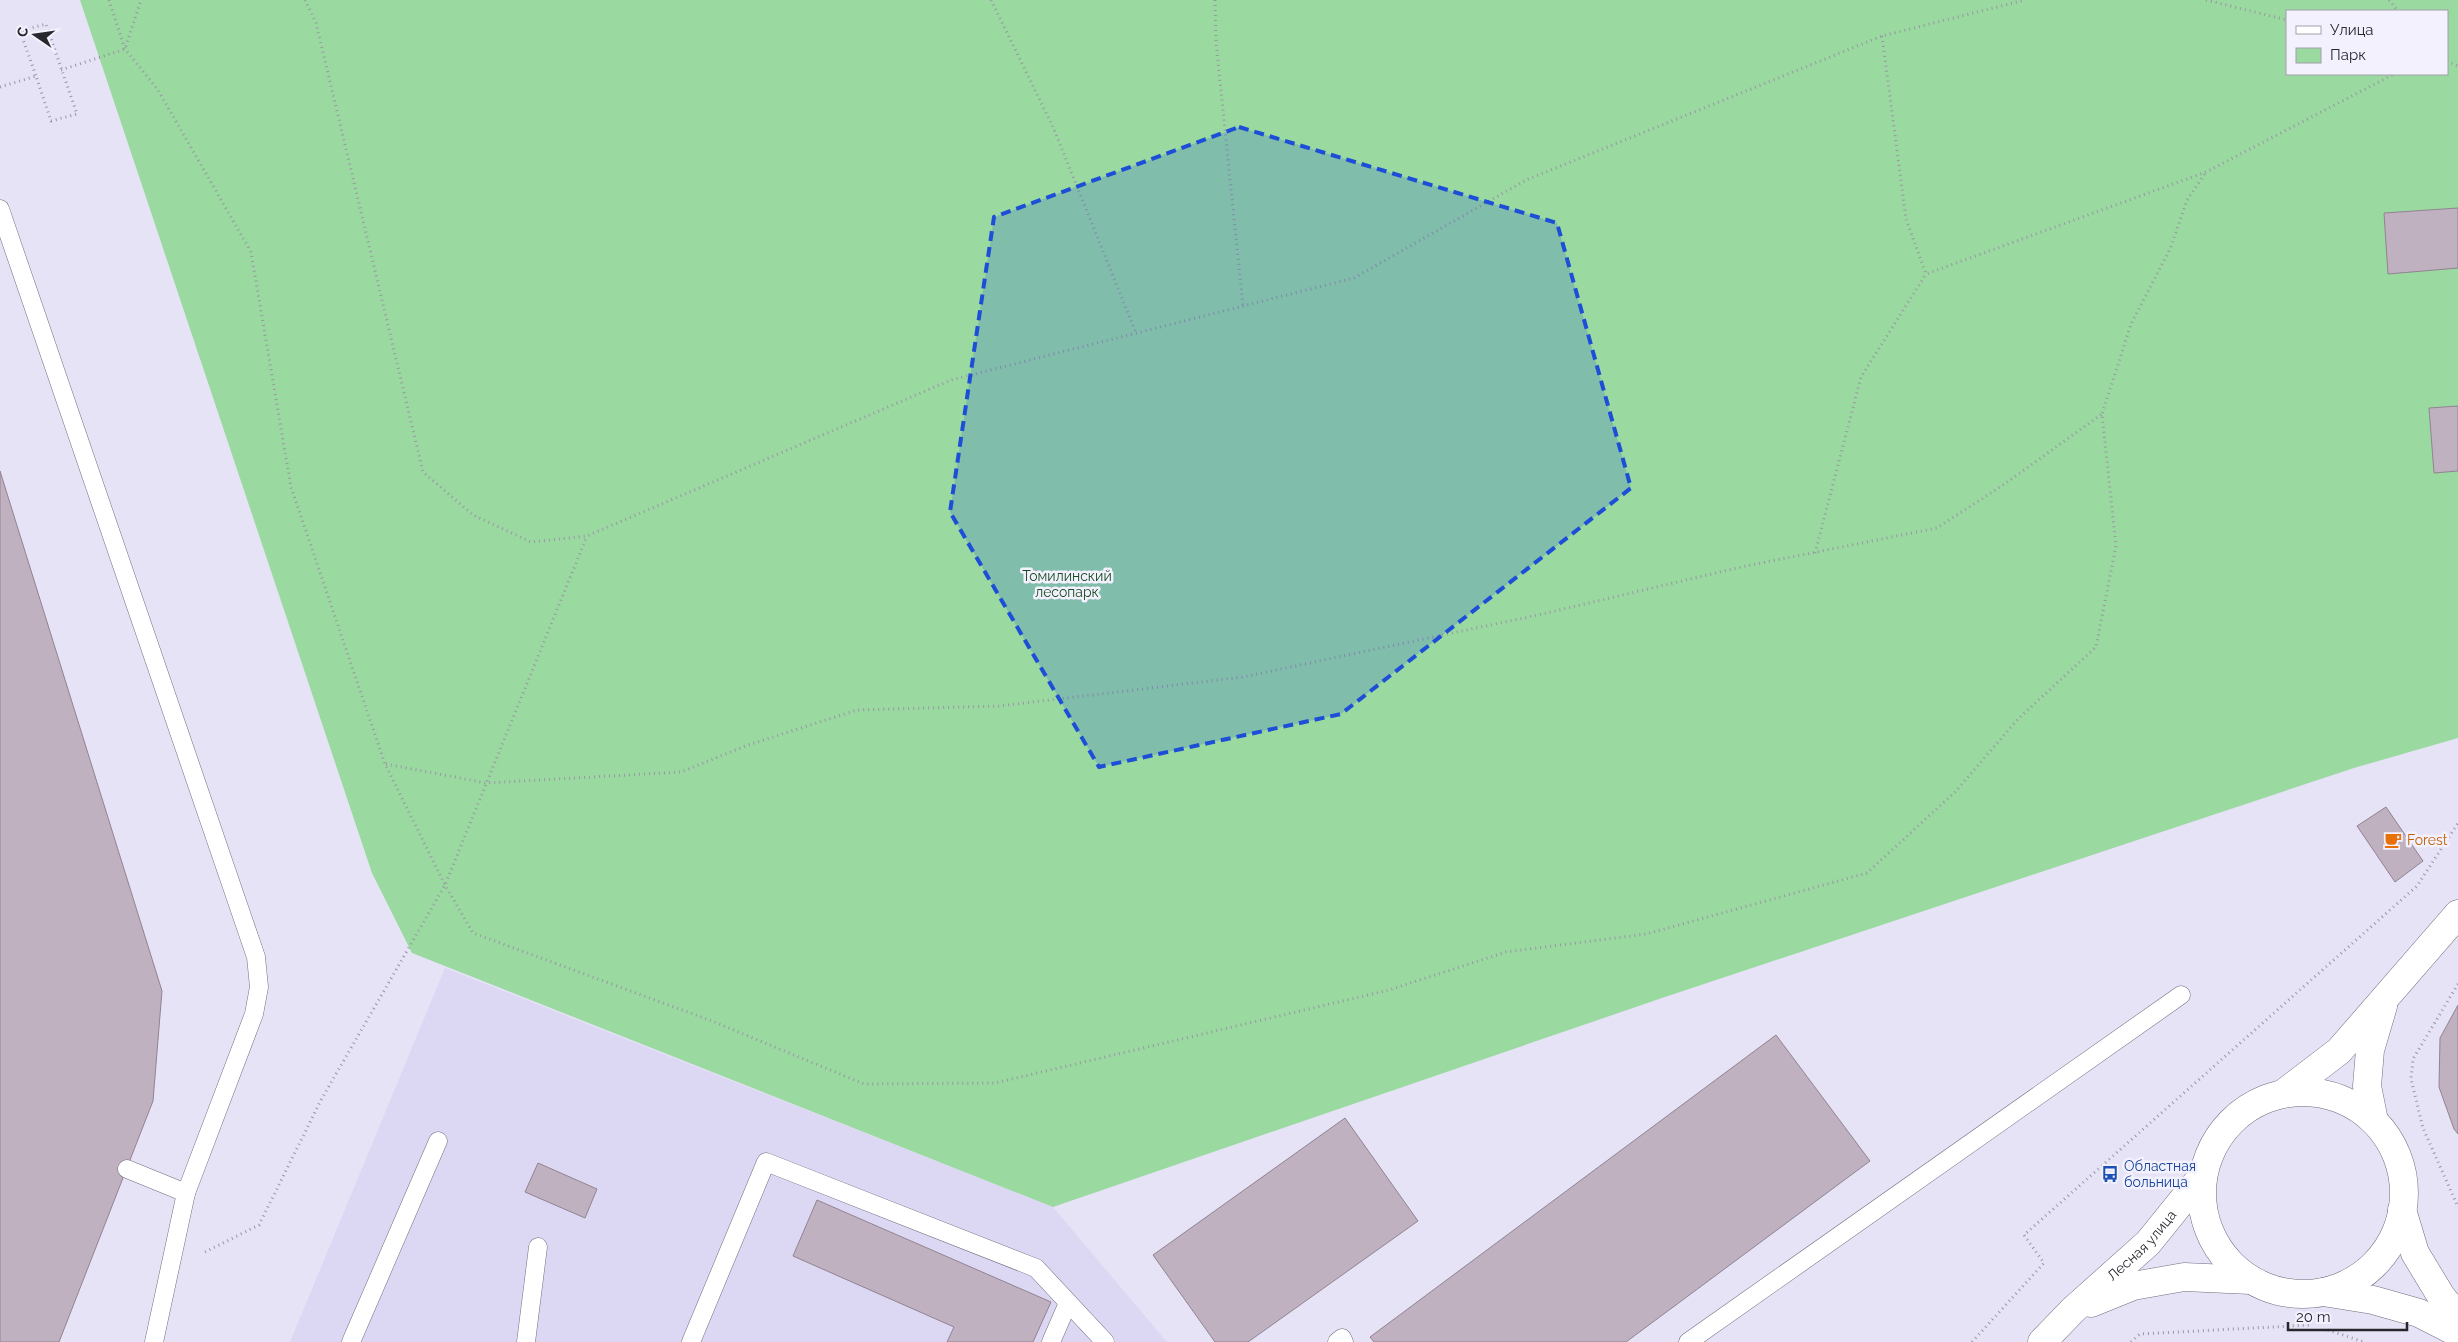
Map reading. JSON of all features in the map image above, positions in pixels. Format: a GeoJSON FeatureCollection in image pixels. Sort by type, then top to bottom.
{"type":"FeatureCollection","features":[{"type":"Feature","properties":{"kind":"main road"},"geometry":{"type":"LineString","coordinates":[[2284,1093],[2339,1051],[2386,994],[2458,914]]}},
{"type":"Feature","properties":{"kind":"main road"},"geometry":{"type":"LineString","coordinates":[[2374,1121],[2368,1086],[2370,1050],[2386,994]]}},
{"type":"Feature","properties":{"kind":"main road"},"geometry":{"type":"LineString","coordinates":[[2308,1092],[2332,1096],[2354,1106],[2374,1121],[2389,1139],[2399,1162],[2404,1186],[2402,1210],[2395,1234],[2382,1254],[2366,1272],[2345,1285],[2321,1292],[2297,1294],[2273,1289],[2251,1280],[2232,1265],[2216,1246],[2202,1199],[2204,1175],[2210,1152],[2223,1131],[2240,1114],[2261,1101],[2284,1093],[2308,1092]]}},
{"type":"Feature","properties":{"kind":"main road","name":"Лесная улица"},"geometry":{"type":"LineString","coordinates":[[2042,1342],[2073,1310],[2148,1243],[2204,1175]]}},
{"type":"Feature","properties":{"kind":"main road"},"geometry":{"type":"LineString","coordinates":[[2402,1210],[2415,1253],[2441,1296],[2458,1317]]}},
{"type":"Feature","properties":{"kind":"main road","name":"Лесная улица"},"geometry":{"type":"LineString","coordinates":[[2073,1310],[2133,1286],[2184,1277],[2251,1280]]}},
{"type":"Feature","properties":{"kind":"main road"},"geometry":{"type":"LineString","coordinates":[[2321,1292],[2373,1300],[2419,1313],[2458,1333]]}},
{"type":"Feature","properties":{"kind":"lane"},"geometry":{"type":"LineString","coordinates":[[0,209],[256,958],[259,987],[254,1014],[186,1193],[168,1269],[154,1342]]}},
{"type":"Feature","properties":{"kind":"lane"},"geometry":{"type":"LineString","coordinates":[[1688,1342],[2181,995]]}},
{"type":"Feature","properties":{"kind":"lane"},"geometry":{"type":"LineString","coordinates":[[351,1342],[438,1141]]}},
{"type":"Feature","properties":{"kind":"lane"},"geometry":{"type":"LineString","coordinates":[[690,1342],[766,1162],[1036,1268],[1105,1342]]}},
{"type":"Feature","properties":{"kind":"lane"},"geometry":{"type":"LineString","coordinates":[[127,1169],[186,1193]]}},
{"type":"Feature","properties":{"kind":"lane"},"geometry":{"type":"LineString","coordinates":[[526,1342],[538,1246]]}},
{"type":"Feature","properties":{"kind":"lane"},"geometry":{"type":"LineString","coordinates":[[1051,1342],[1068,1303]]}},
{"type":"Feature","properties":{"kind":"lane"},"geometry":{"type":"LineString","coordinates":[[1337,1342],[1342,1338],[1344,1342]]}},
{"type":"Feature","properties":{"kind":"path"},"geometry":{"type":"LineString","coordinates":[[109,0],[125,49],[158,90],[251,252],[291,487],[385,764],[445,884],[474,934],[712,1021],[864,1084],[995,1083],[1389,990],[1506,952],[1646,934],[1867,873],[1955,792],[2018,719],[2096,647],[2116,546],[2102,414],[2131,324],[2170,249],[2187,200],[2206,172]]}},
{"type":"Feature","properties":{"kind":"path"},"geometry":{"type":"LineString","coordinates":[[125,49],[141,0]]}},
{"type":"Feature","properties":{"kind":"path"},"geometry":{"type":"LineString","coordinates":[[305,0],[319,33],[423,472],[473,516],[531,542],[587,536],[951,380],[1354,278],[1526,180],[1882,36],[2025,0]]}},
{"type":"Feature","properties":{"kind":"path"},"geometry":{"type":"LineString","coordinates":[[992,0],[1054,127],[1136,333]]}},
{"type":"Feature","properties":{"kind":"path"},"geometry":{"type":"LineString","coordinates":[[1215,0],[1216,42],[1243,306]]}},
{"type":"Feature","properties":{"kind":"path"},"geometry":{"type":"LineString","coordinates":[[2206,0],[2286,20]]}},
{"type":"Feature","properties":{"kind":"path"},"geometry":{"type":"LineString","coordinates":[[2389,0],[2397,10]]}},
{"type":"Feature","properties":{"kind":"path"},"geometry":{"type":"LineString","coordinates":[[46,24],[77,114],[51,121],[36,76],[20,30],[46,24]]}},
{"type":"Feature","properties":{"kind":"path"},"geometry":{"type":"LineString","coordinates":[[1882,36],[1906,219],[1926,274]]}},
{"type":"Feature","properties":{"kind":"path"},"geometry":{"type":"LineString","coordinates":[[61,70],[125,49]]}},
{"type":"Feature","properties":{"kind":"path"},"geometry":{"type":"LineString","coordinates":[[1815,552],[1861,377],[1926,274],[2206,172],[2392,75]]}},
{"type":"Feature","properties":{"kind":"path"},"geometry":{"type":"LineString","coordinates":[[0,87],[36,76]]}},
{"type":"Feature","properties":{"kind":"path"},"geometry":{"type":"LineString","coordinates":[[385,764],[486,783],[681,772],[748,745],[857,710],[999,706],[1243,677],[1538,615],[1741,567],[1937,528],[2006,483],[2102,414]]}},
{"type":"Feature","properties":{"kind":"path"},"geometry":{"type":"LineString","coordinates":[[168,1269],[259,1225],[321,1100],[445,884],[587,536]]}},
{"type":"Feature","properties":{"kind":"path"},"geometry":{"type":"LineString","coordinates":[[1972,1342],[2044,1263],[2024,1235],[2417,886],[2458,823]]}},
{"type":"Feature","properties":{"kind":"path"},"geometry":{"type":"LineString","coordinates":[[2458,984],[2413,1059],[2411,1079],[2423,1128],[2458,1207]]}},
{"type":"Feature","properties":{"kind":"path"},"geometry":{"type":"LineString","coordinates":[[2131,1342],[2140,1334],[2311,1325]]}},
{"type":"Feature","properties":{"kind":"path"},"geometry":{"type":"LineString","coordinates":[[2320,1328],[2364,1342]]}},
{"type":"Feature","properties":{"kind":"highlighted area"},"geometry":{"type":"Polygon","coordinates":[[[1239,127],[1557,223],[1631,488],[1341,714],[1099,767],[950,512],[994,217],[1239,127]]]}},
{"type":"Feature","properties":{"kind":"shaded area"},"geometry":{"type":"Polygon","coordinates":[[[445,968],[1053,1207],[1167,1342],[290,1342],[445,968]]]}},
{"type":"Feature","properties":{"kind":"green space","name":"Томилинский лесопарк"},"geometry":{"type":"Polygon","coordinates":[[[80,0],[2458,0],[2458,738],[2354,768],[1662,998],[1053,1207],[412,953],[372,873],[80,0]]]}},
{"type":"Feature","properties":{"kind":"building"},"geometry":{"type":"Polygon","coordinates":[[[2458,208],[2458,268],[2388,274],[2384,213],[2458,208]]]}},
{"type":"Feature","properties":{"kind":"building"},"geometry":{"type":"Polygon","coordinates":[[[2458,406],[2458,471],[2434,473],[2429,408],[2458,406]]]}},
{"type":"Feature","properties":{"kind":"building"},"geometry":{"type":"Polygon","coordinates":[[[0,471],[162,991],[153,1101],[59,1342],[0,1342],[0,471]]]}},
{"type":"Feature","properties":{"kind":"building"},"geometry":{"type":"Polygon","coordinates":[[[2386,807],[2423,861],[2395,882],[2357,826],[2386,807]]]}},
{"type":"Feature","properties":{"kind":"building"},"geometry":{"type":"Polygon","coordinates":[[[2458,1005],[2458,1134],[2454,1129],[2439,1087],[2440,1038],[2458,1005]]]}},
{"type":"Feature","properties":{"kind":"building"},"geometry":{"type":"Polygon","coordinates":[[[1776,1035],[1870,1161],[1626,1342],[1374,1342],[1370,1337],[1776,1035]]]}},
{"type":"Feature","properties":{"kind":"building"},"geometry":{"type":"Polygon","coordinates":[[[1345,1118],[1418,1221],[1248,1342],[1215,1342],[1153,1255],[1345,1118]]]}},
{"type":"Feature","properties":{"kind":"building"},"geometry":{"type":"Polygon","coordinates":[[[538,1163],[597,1189],[585,1218],[525,1192],[538,1163]]]}},
{"type":"Feature","properties":{"kind":"building"},"geometry":{"type":"Polygon","coordinates":[[[817,1200],[1051,1302],[1033,1342],[947,1342],[954,1327],[793,1256],[817,1200]]]}},
{"type":"Feature","properties":{"kind":"place","name":"Forest"},"geometry":{"type":"Point","coordinates":[2393,840]}},
{"type":"Feature","properties":{"kind":"place","name":"Областная больница"},"geometry":{"type":"Point","coordinates":[2110,1174]}}]}
